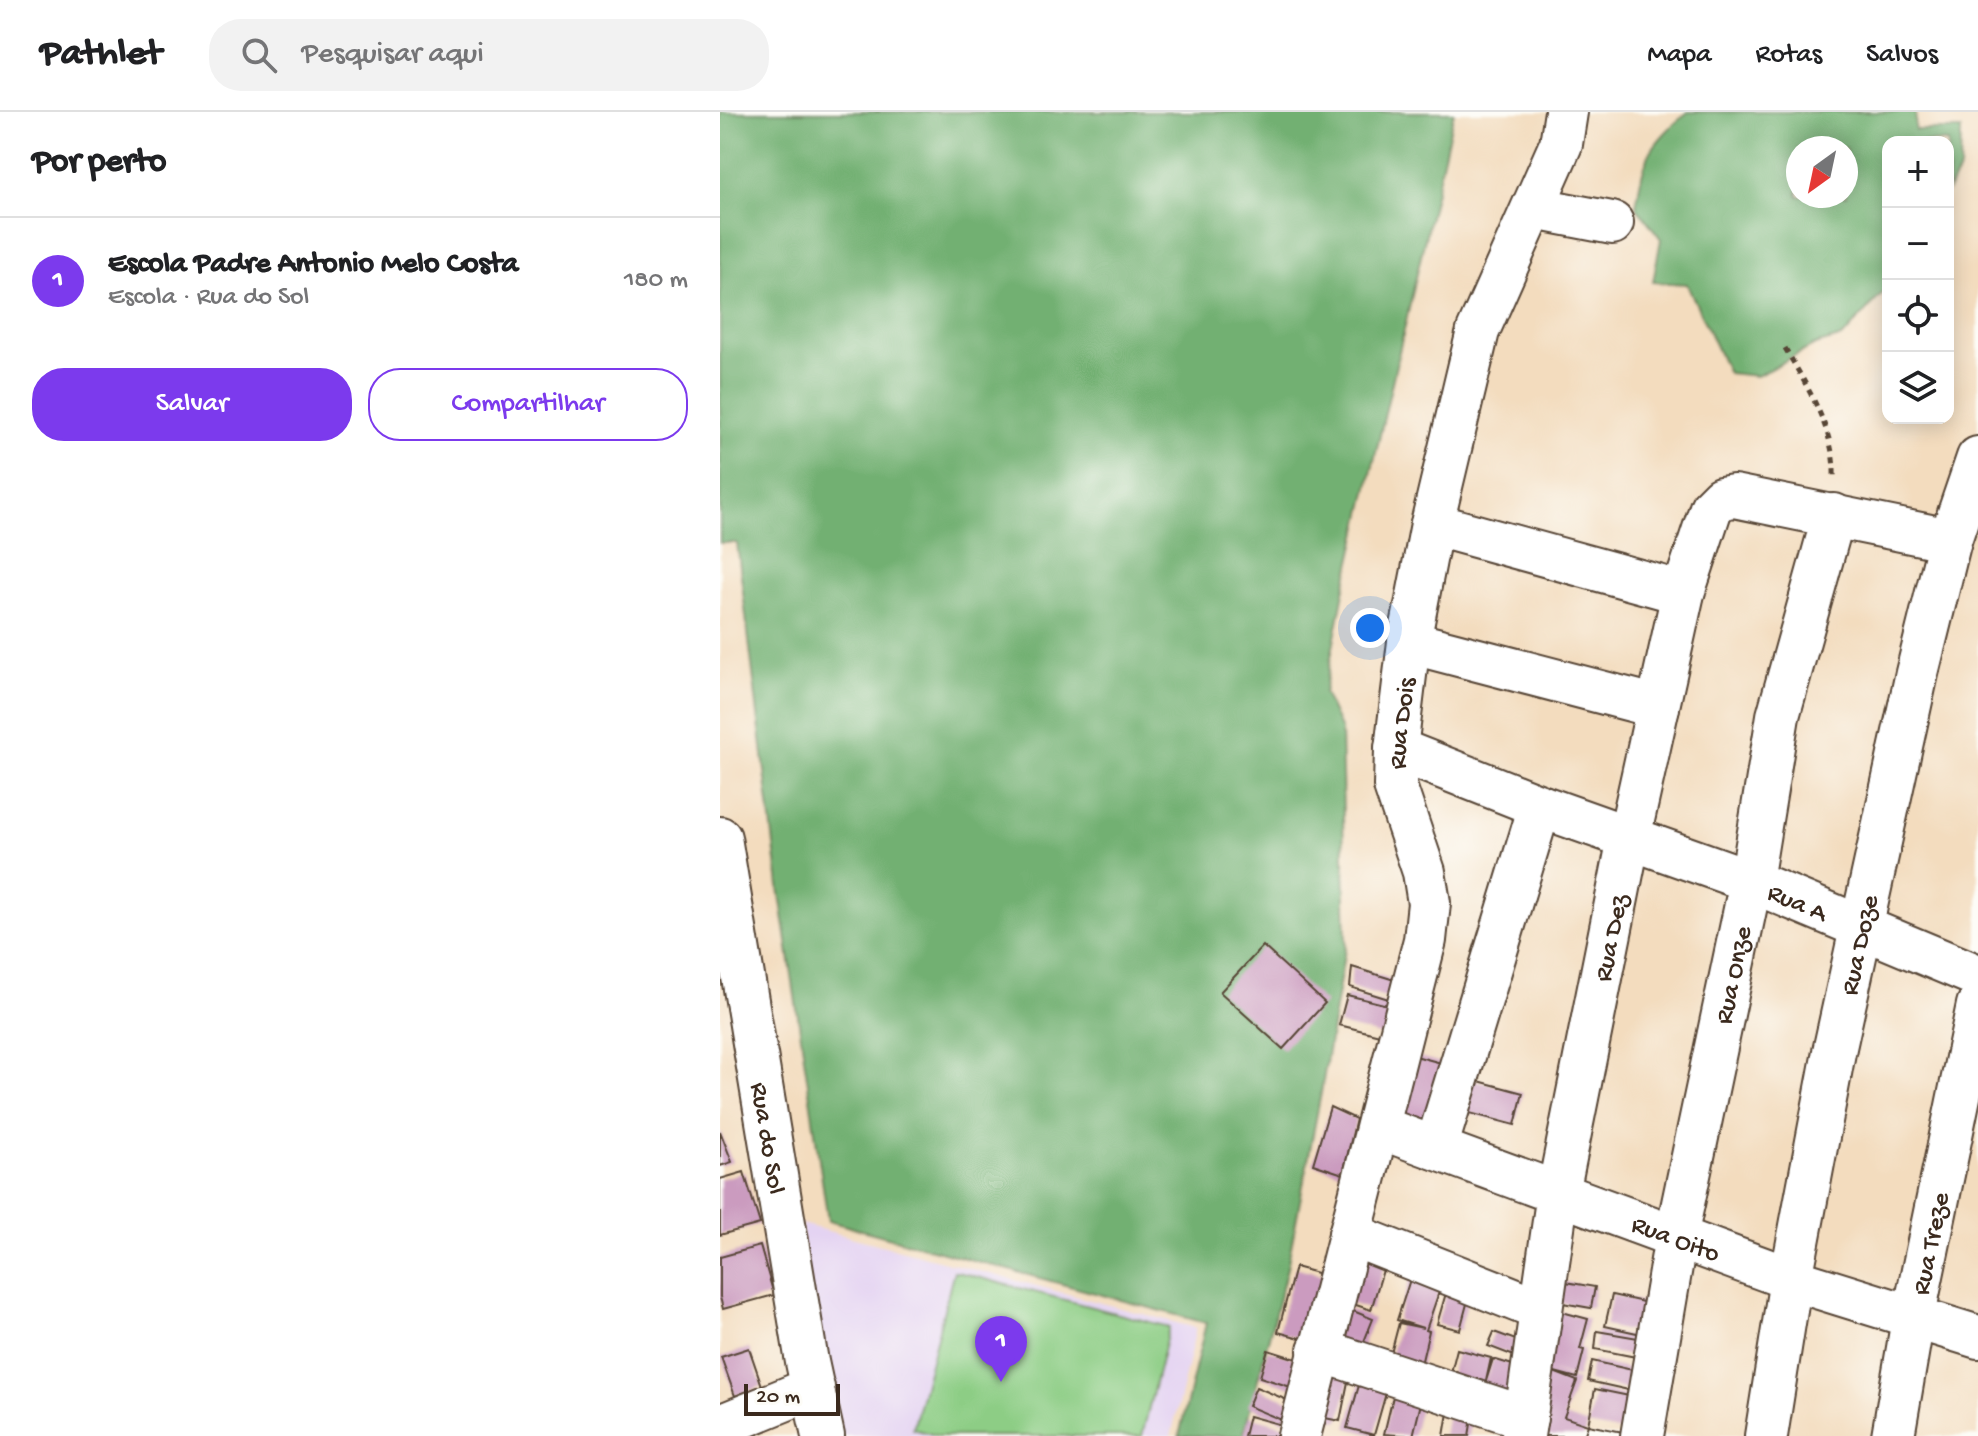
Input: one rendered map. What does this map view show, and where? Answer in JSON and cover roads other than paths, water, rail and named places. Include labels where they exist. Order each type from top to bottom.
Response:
[{"type":"street","name":"Rua Dois","points":[[1299,1436],[1425,940],[1429,903],[1424,872],[1395,786],[1396,749],[1409,642],[1432,524],[1478,331],[1561,144],[1566,112]]},
{"type":"street","points":[[1534,208],[1612,223]]},
{"type":"street","name":"Rua Doze","points":[[1766,1436],[1791,1279],[1834,1052],[1917,673],[1950,540],[1978,458]]},
{"type":"street","name":"Rua Dez","points":[[1524,1427],[1558,1193],[1629,838],[1683,593],[1705,523],[1717,500],[1734,496],[1834,515]]},
{"type":"street","points":[[1834,515],[1950,540]]},
{"type":"street","name":"Rua Onze","points":[[1642,1436],[1676,1237],[1751,881],[1778,716],[1834,515]]},
{"type":"street","points":[[1432,524],[1683,593]]},
{"type":"street","points":[[1409,642],[1658,707]]},
{"type":"street","name":"Rua A","points":[[1396,749],[1540,806],[1751,881],[1978,976]]},
{"type":"street","points":[[1436,1148],[1540,806]]},
{"type":"street","name":"Rua do Sol","points":[[720,838],[823,1436]]},
{"type":"street","name":"Rua Treze","points":[[1893,1436],[1913,1319],[1978,1005]]},
{"type":"street","name":"Rua Oito","points":[[1378,1127],[1791,1279],[1978,1337]]},
{"type":"street","points":[[1350,1234],[1541,1310]]},
{"type":"street","points":[[1319,1350],[1524,1427]]},
{"type":"street","points":[[720,1426],[813,1388]]},
{"type":"place","name":"Escola Padre Antonio Melo Costa","points":[[1001,1382]]}]
